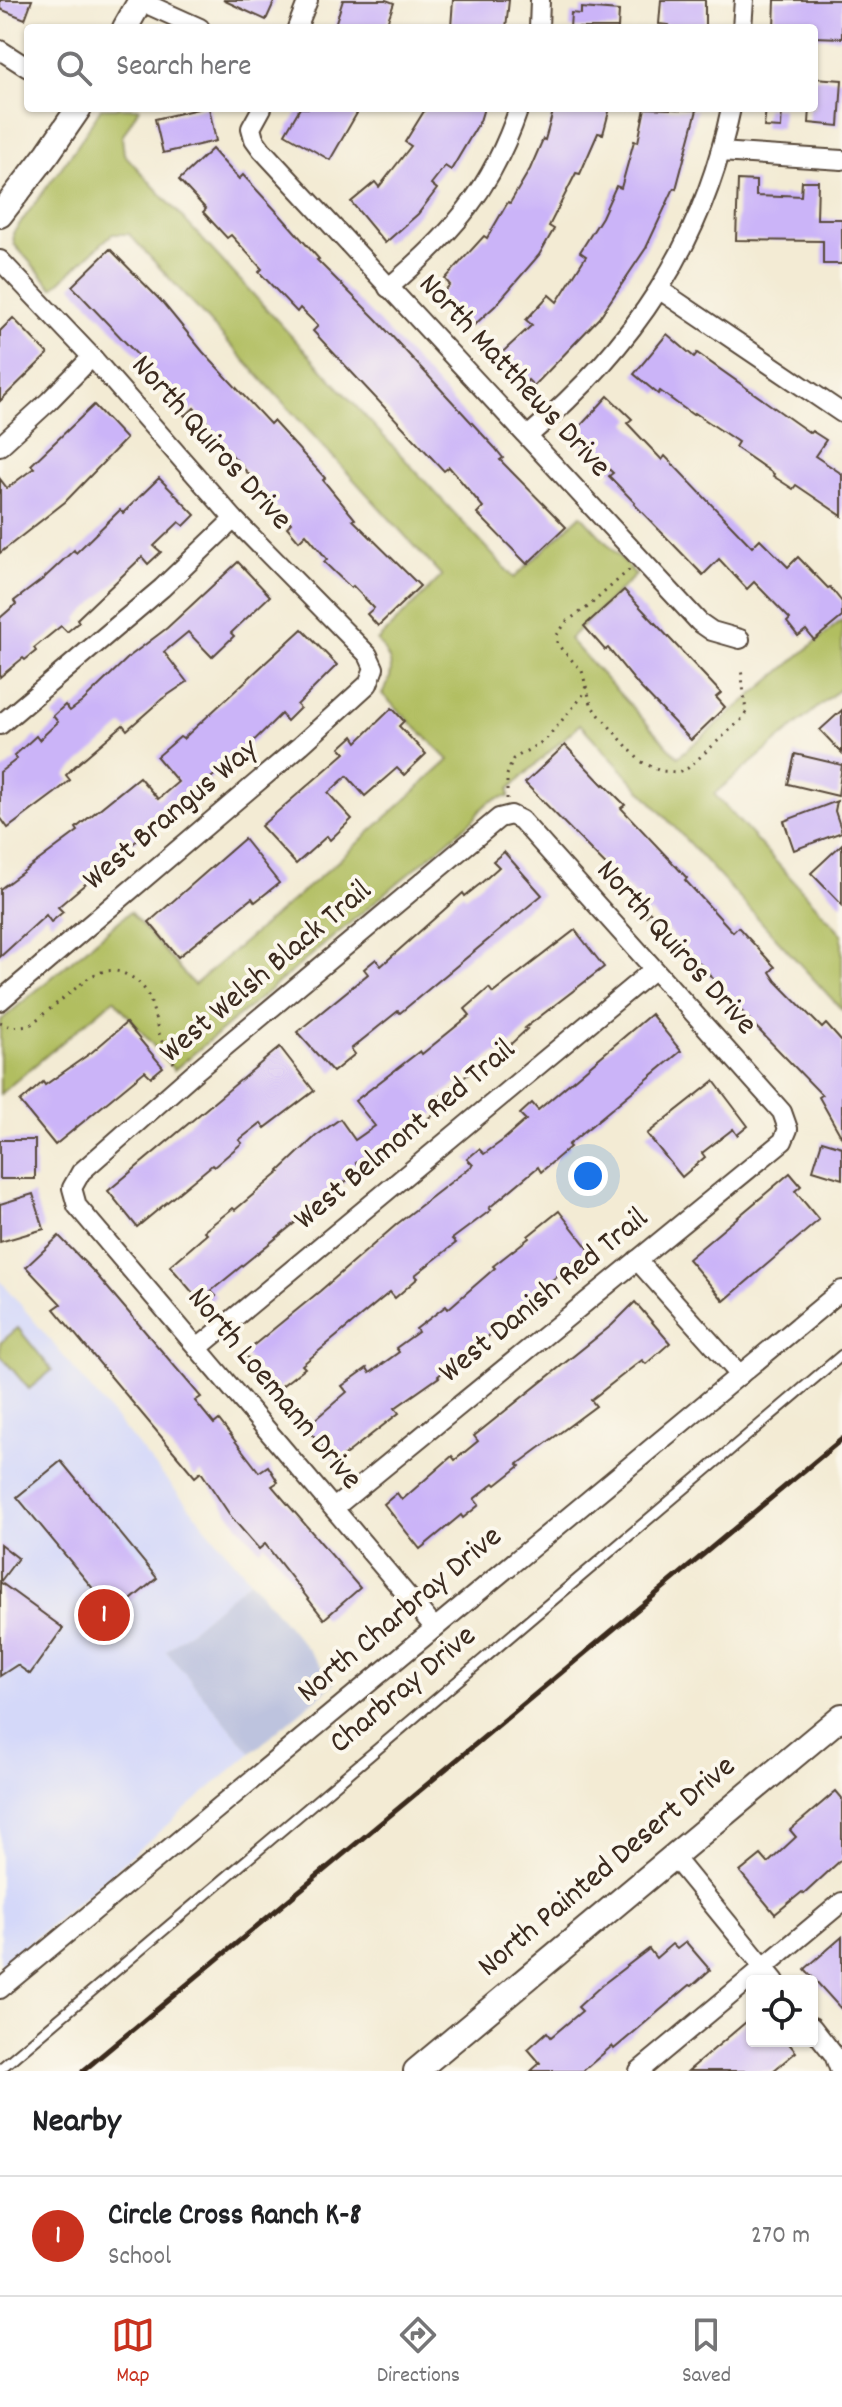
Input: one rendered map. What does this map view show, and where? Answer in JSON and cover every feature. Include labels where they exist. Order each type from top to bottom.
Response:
[{"type":"street","points":[[299,24],[308,0]]},
{"type":"street","points":[[539,24],[540,0]]},
{"type":"street","points":[[742,24],[744,0]]},
{"type":"street","points":[[127,24],[140,1],[191,24]]},
{"type":"street","points":[[0,50],[24,65]]},
{"type":"street","points":[[0,215],[76,112]]},
{"type":"street","name":"North Matthews Drive","points":[[260,112],[251,128],[254,139],[388,288],[699,622],[712,631],[740,639]]},
{"type":"street","points":[[388,288],[432,251],[463,217],[489,179],[511,134],[518,112]]},
{"type":"street","points":[[528,436],[571,399],[610,357],[660,290],[688,239],[711,185],[730,112]]},
{"type":"street","points":[[720,152],[842,160]]},
{"type":"street","name":"North Quiros Drive","points":[[0,260],[92,357],[234,519],[368,655],[374,668]]},
{"type":"street","points":[[660,290],[842,413]]},
{"type":"street","points":[[0,446],[92,357]]},
{"type":"street","points":[[0,725],[162,588],[234,519]]},
{"type":"street","name":"West Brangus Way","points":[[0,1001],[301,745],[368,684],[374,668]]},
{"type":"street","name":"North Quiros Drive","points":[[509,808],[782,1112],[788,1129]]},
{"type":"street","name":"West Welsh Black Trail","points":[[72,1188],[81,1172],[197,1070],[509,808]]},
{"type":"street","name":"West Belmont Red Trail","points":[[198,1348],[653,970]]},
{"type":"street","name":"West Danish Red Trail","points":[[334,1508],[783,1141],[788,1129]]},
{"type":"street","name":"North Loemann Drive","points":[[72,1188],[77,1206],[434,1627]]},
{"type":"street","points":[[637,1260],[740,1375]]},
{"type":"street","name":"North Charbray Drive","points":[[0,1989],[842,1290]]},
{"type":"street","name":"North Painted Desert Drive","points":[[416,2071],[842,1716]]},
{"type":"street","points":[[673,1856],[769,1974]]},
{"type":"street","points":[[639,2071],[769,1974],[842,1902]]},
{"type":"street","points":[[818,2035],[834,2055],[840,2071]]},
{"type":"lane","name":"Charbray Drive","points":[[0,2069],[842,1355]]},
{"type":"path","points":[[633,566],[588,607],[567,621],[557,635],[557,644],[582,671],[592,707],[640,761],[660,771],[678,772],[688,768],[742,719],[747,704],[741,668]]},
{"type":"path","points":[[509,808],[507,775],[513,759],[545,740],[582,697],[586,686]]},
{"type":"path","points":[[0,1022],[11,1027],[30,1025],[91,976],[102,971],[120,971],[143,984],[167,1054],[179,1070]]},
{"type":"shaded area","points":[[0,1280],[250,1580],[166,1651],[251,1753],[0,1968]]},
{"type":"shaded area","points":[[250,1580],[335,1683],[251,1753],[166,1651]]},
{"type":"green space","points":[[99,112],[137,112],[122,137],[124,154],[514,578],[581,515],[636,575],[569,639],[678,757],[842,620],[842,687],[714,794],[842,934],[842,1010],[580,724],[509,789],[509,797],[498,798],[485,806],[474,819],[174,1070],[114,999],[0,1094],[0,1021],[130,912],[194,985],[449,760],[382,694],[391,666],[377,641],[442,576],[129,234],[112,234],[53,288],[14,244],[13,233]]},
{"type":"green space","points":[[18,1328],[52,1370],[29,1389],[0,1355],[0,1343]]},
{"type":"building","points":[[0,0],[32,0],[25,19],[0,9]]},
{"type":"building","points":[[223,0],[275,0],[266,20]]},
{"type":"building","points":[[343,0],[386,0],[394,3],[386,24],[335,24]]},
{"type":"building","points":[[453,0],[509,0],[506,24],[451,24]]},
{"type":"building","points":[[661,0],[705,0],[705,24],[659,24]]},
{"type":"building","points":[[775,0],[842,0],[842,38],[818,37],[818,24],[774,24]]},
{"type":"building","points":[[581,8],[619,11],[618,24],[570,24],[571,13],[581,14]]},
{"type":"building","points":[[818,78],[842,80],[839,126],[809,123],[810,112],[818,112]]},
{"type":"building","points":[[185,112],[210,112],[216,141],[163,153],[155,119]]},
{"type":"building","points":[[298,112],[358,112],[330,160],[285,134]]},
{"type":"building","points":[[424,112],[483,112],[451,170],[445,166],[431,184],[437,189],[418,214],[385,243],[351,202],[375,182],[379,187],[411,146],[405,142]]},
{"type":"building","points":[[553,112],[609,112],[603,134],[598,133],[580,174],[576,173],[549,226],[554,229],[539,255],[495,306],[472,327],[441,294],[450,285],[445,279],[484,236],[487,238],[545,140]]},
{"type":"building","points":[[644,112],[696,112],[676,189],[646,248],[599,318],[534,386],[528,380],[520,388],[494,360],[532,325],[526,320],[549,295],[557,302],[586,256],[580,252],[602,217],[616,186],[621,188],[634,141],[638,142]]},
{"type":"building","points":[[766,112],[782,112],[781,128],[764,127]]},
{"type":"building","points":[[212,149],[239,179],[243,175],[317,260],[495,448],[503,458],[500,460],[566,527],[527,564],[477,513],[483,507],[449,467],[444,471],[313,331],[318,326],[300,308],[297,312],[259,272],[262,269],[231,235],[227,238],[203,212],[206,209],[179,180]]},
{"type":"building","points":[[738,180],[756,181],[756,196],[782,197],[801,196],[802,181],[818,181],[817,219],[842,219],[842,264],[823,264],[823,241],[736,240]]},
{"type":"building","points":[[110,249],[163,303],[203,352],[270,424],[273,421],[325,478],[323,480],[353,520],[420,586],[378,626],[367,614],[374,608],[324,562],[327,559],[306,534],[299,541],[287,527],[291,523],[224,446],[221,449],[209,436],[215,431],[194,408],[185,416],[177,407],[182,402],[72,286]]},
{"type":"building","points":[[13,318],[48,354],[0,401],[0,331]]},
{"type":"building","points":[[667,334],[694,357],[697,353],[810,433],[812,431],[826,440],[815,456],[842,474],[842,516],[796,485],[793,489],[773,476],[735,447],[738,442],[660,391],[658,394],[634,374]]},
{"type":"building","points":[[608,396],[632,419],[627,423],[662,460],[665,456],[752,547],[760,539],[788,567],[798,557],[830,587],[842,602],[842,617],[814,640],[806,630],[798,636],[787,622],[790,619],[754,582],[747,589],[719,559],[703,575],[609,476],[613,473],[572,435]]},
{"type":"building","points":[[94,405],[126,439],[65,502],[0,553],[0,479],[7,488],[34,468],[31,465]]},
{"type":"building","points":[[159,478],[195,515],[184,526],[179,522],[154,546],[161,552],[148,564],[142,557],[67,632],[61,626],[34,648],[36,651],[0,677],[0,618],[16,604],[14,601],[74,550],[76,553],[120,510],[123,513]]},
{"type":"building","points":[[238,562],[270,596],[231,633],[234,636],[212,657],[188,632],[164,652],[187,682],[127,730],[123,725],[66,775],[70,780],[8,828],[0,817],[0,772],[17,759],[14,756],[36,736],[39,740],[58,722],[53,716],[65,705],[70,711],[82,702]]},
{"type":"building","points":[[624,590],[721,693],[716,697],[725,707],[691,740],[639,686],[608,648],[605,650],[584,626]]},
{"type":"building","points":[[302,629],[337,665],[297,705],[300,708],[287,721],[281,714],[226,768],[58,907],[63,912],[51,922],[46,915],[0,957],[0,889],[78,831],[76,828],[139,777],[158,799],[178,782],[157,757],[180,737],[183,739]]},
{"type":"building","points":[[392,708],[404,721],[399,726],[426,754],[404,775],[397,768],[365,796],[347,776],[328,793],[352,819],[330,840],[327,836],[296,864],[261,826],[345,753],[340,748],[353,736],[357,742]]},
{"type":"building","points":[[842,710],[842,753],[820,730]]},
{"type":"building","points":[[565,745],[625,805],[621,808],[733,932],[738,927],[775,967],[770,972],[776,981],[822,1028],[826,1024],[842,1042],[842,1138],[819,1097],[822,1095],[684,946],[650,912],[646,916],[635,904],[640,900],[525,783]]},
{"type":"building","points":[[795,754],[842,765],[838,796],[788,784]]},
{"type":"building","points":[[837,801],[835,811],[842,832],[794,850],[784,821]]},
{"type":"building","points":[[244,839],[279,883],[255,902],[252,898],[178,957],[149,922]]},
{"type":"building","points":[[842,844],[842,905],[811,873]]},
{"type":"building","points":[[504,852],[542,895],[400,1013],[398,1011],[351,1049],[355,1054],[333,1072],[297,1032],[368,974],[364,969],[376,959],[381,966],[463,893],[465,896],[480,884],[499,867],[493,861]]},
{"type":"building","points":[[575,930],[604,967],[525,1028],[499,1055],[496,1052],[433,1102],[439,1110],[356,1163],[361,1169],[211,1291],[216,1296],[204,1306],[170,1266],[207,1234],[204,1231],[233,1208],[235,1210],[316,1136],[340,1119],[355,1140],[375,1126],[355,1101],[420,1051],[422,1054],[470,1015],[465,1009],[489,988],[493,993]]},
{"type":"building","points":[[651,1014],[681,1051],[568,1145],[570,1147],[541,1172],[538,1167],[489,1208],[491,1210],[452,1239],[456,1243],[415,1275],[418,1278],[395,1298],[390,1292],[275,1391],[244,1353],[397,1224],[473,1165],[467,1159],[479,1149],[484,1154],[502,1141],[526,1120],[520,1114],[532,1103],[538,1110]]},
{"type":"building","points":[[126,1023],[163,1067],[151,1077],[145,1071],[55,1145],[20,1102],[43,1082],[45,1085],[92,1052]]},
{"type":"building","points":[[280,1047],[314,1091],[265,1128],[261,1123],[239,1140],[242,1143],[214,1167],[212,1165],[137,1227],[108,1191]]},
{"type":"building","points":[[714,1081],[748,1126],[737,1135],[733,1129],[702,1153],[705,1157],[682,1177],[647,1134]]},
{"type":"building","points":[[0,1140],[35,1140],[35,1179],[0,1179]]},
{"type":"building","points":[[822,1141],[842,1147],[842,1179],[813,1170]]},
{"type":"building","points":[[790,1173],[801,1186],[795,1191],[819,1220],[724,1301],[688,1259]]},
{"type":"building","points":[[33,1194],[44,1229],[0,1242],[0,1204]]},
{"type":"building","points":[[559,1211],[594,1256],[583,1266],[578,1259],[551,1281],[553,1284],[512,1314],[478,1346],[481,1351],[469,1361],[464,1355],[395,1408],[399,1413],[336,1462],[306,1427],[347,1392],[342,1386],[367,1368],[370,1373],[399,1352],[396,1348],[418,1332],[416,1329],[446,1306],[448,1309],[495,1268],[493,1266]]},
{"type":"building","points":[[59,1236],[95,1273],[201,1397],[195,1401],[214,1424],[219,1420],[259,1472],[268,1466],[278,1482],[272,1486],[360,1588],[324,1619],[265,1544],[259,1549],[232,1518],[201,1472],[195,1477],[54,1309],[61,1304],[26,1267]]},
{"type":"building","points":[[635,1302],[670,1343],[646,1364],[642,1360],[591,1400],[596,1406],[474,1499],[479,1505],[463,1518],[461,1515],[420,1549],[384,1504],[397,1493],[402,1500],[452,1456],[455,1460],[478,1441],[474,1436],[612,1325]]},
{"type":"building","points":[[61,1461],[157,1578],[114,1614],[17,1497]]},
{"type":"building","points":[[0,1544],[18,1558],[0,1582]]},
{"type":"building","points":[[0,1582],[63,1628],[30,1674],[17,1665],[0,1676]]},
{"type":"building","points":[[836,1791],[842,1798],[842,1859],[804,1894],[802,1892],[775,1914],[740,1872],[761,1855],[768,1863],[796,1837],[790,1830]]},
{"type":"building","points":[[842,1937],[842,2010],[818,1983],[818,1975],[810,1975],[805,1969]]},
{"type":"building","points":[[686,1942],[710,1970],[692,1986],[583,2071],[531,2071],[540,2063],[528,2049],[547,2032],[551,2037],[582,2011],[578,2007],[602,1985],[649,1949],[656,1958],[672,1944],[677,1949]]},
{"type":"building","points":[[746,2022],[746,2047],[792,2047],[796,2052],[773,2071],[688,2071]]},
{"type":"railway","points":[[83,2071],[842,1439]]},
{"type":"place","name":"Circle Cross Ranch K-8","points":[[104,1615]]}]
